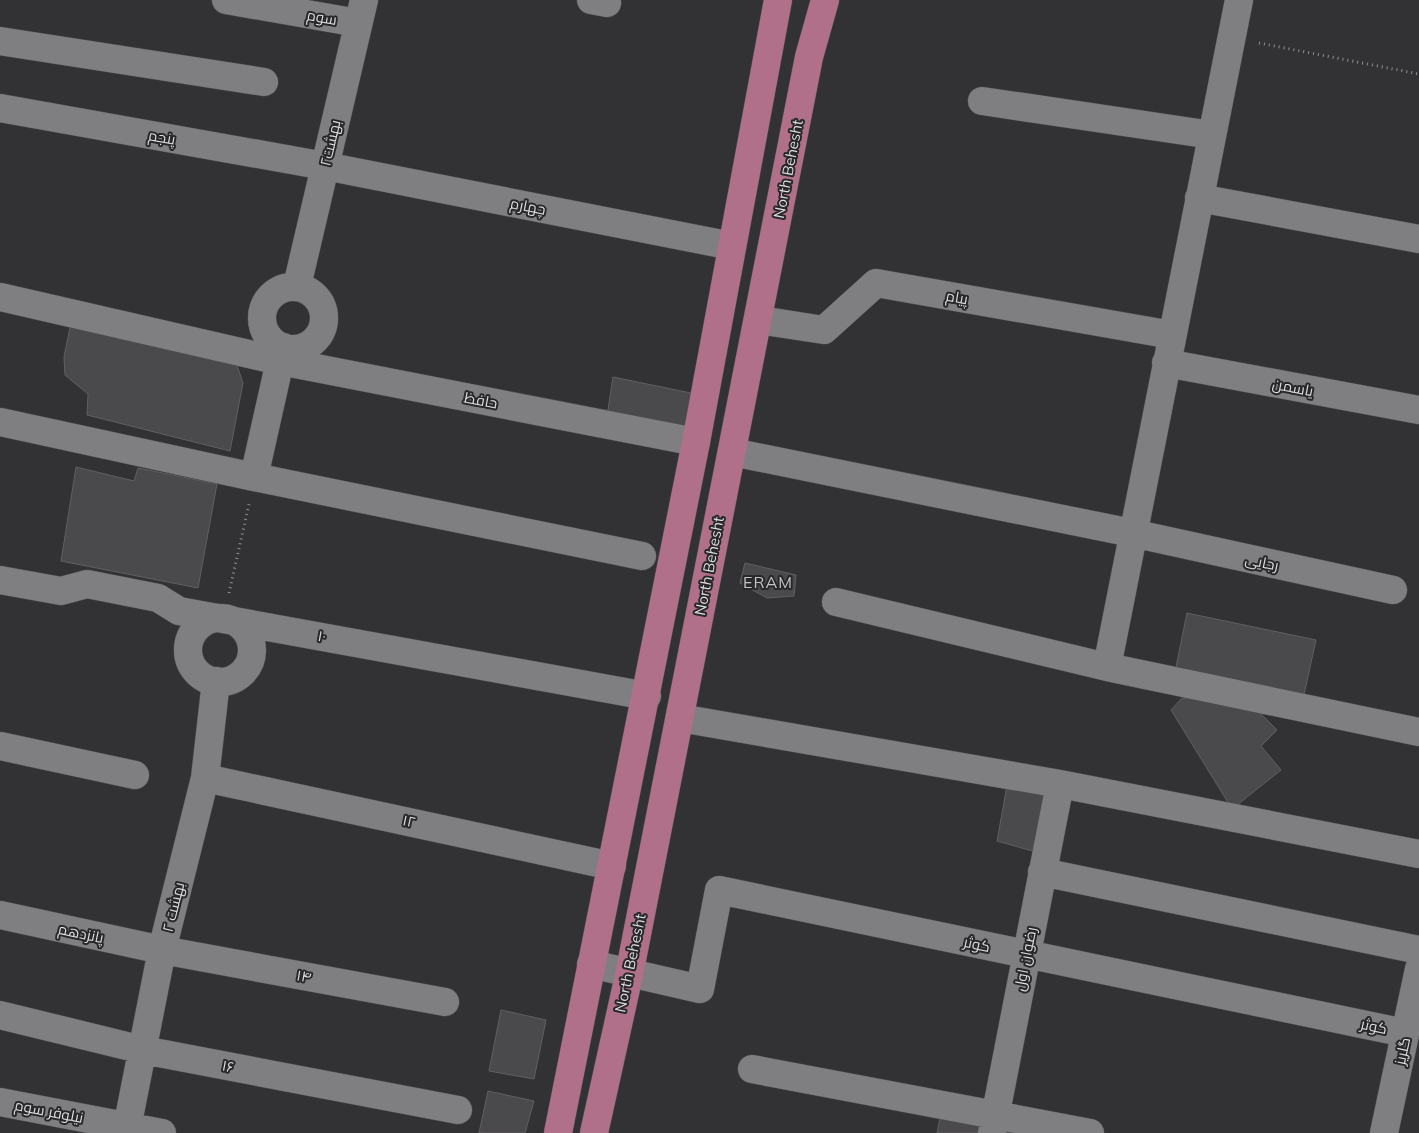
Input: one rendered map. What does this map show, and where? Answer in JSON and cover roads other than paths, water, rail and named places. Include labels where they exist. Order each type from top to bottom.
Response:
[{"type":"main road","points":[[558,1133],[647,696],[778,0]]},
{"type":"main road","name":"North Behesht","points":[[594,1133],[630,975],[809,57],[826,0]]},
{"type":"street","name":"سوم","points":[[226,0],[361,12]]},
{"type":"street","points":[[1107,667],[1239,0]]},
{"type":"street","name":"بهشت۲","points":[[297,286],[361,12]]},
{"type":"street","points":[[0,41],[264,82]]},
{"type":"street","points":[[982,101],[1212,135]]},
{"type":"street","name":"پنجم","points":[[0,108],[325,166]]},
{"type":"street","name":"چهارم","points":[[325,166],[732,246]]},
{"type":"street","points":[[1199,198],[1419,239]]},
{"type":"street","name":"پیام","points":[[759,320],[824,330],[876,283],[1172,335]]},
{"type":"street","points":[[254,477],[282,354],[289,349],[306,348],[318,337],[325,322],[322,305],[312,292],[297,286],[280,288],[267,298],[261,314],[263,330],[282,354]]},
{"type":"street","points":[[0,297],[282,354]]},
{"type":"street","name":"حافظ","points":[[282,354],[696,442]]},
{"type":"street","name":"یاسمن","points":[[1166,363],[1419,410]]},
{"type":"street","points":[[0,422],[254,477],[642,556]]},
{"type":"street","name":"رجایی","points":[[732,452],[1132,533],[1393,590]]},
{"type":"street","name":"۱۰","points":[[0,580],[61,592],[87,584],[158,598],[179,611],[647,696]]},
{"type":"street","points":[[836,602],[1107,667],[1419,732]]},
{"type":"street","points":[[212,618],[223,618],[241,626],[251,644],[251,654],[249,663],[235,678],[216,681],[205,678],[196,671],[190,662],[187,651],[194,630],[212,618]]},
{"type":"street","name":"بهشت ۲","points":[[127,1130],[162,950],[205,778],[216,681]]},
{"type":"street","points":[[680,718],[1060,784],[1419,854]]},
{"type":"street","points":[[0,746],[135,775]]},
{"type":"street","name":"۱۲","points":[[205,778],[612,866]]},
{"type":"street","name":"رضوان اول","points":[[993,1124],[1060,784]]},
{"type":"street","points":[[1042,872],[1419,950]]},
{"type":"street","name":"کوثر","points":[[630,975],[700,989],[719,890],[1406,1033]]},
{"type":"street","name":"پانزدهم","points":[[0,915],[162,950]]},
{"type":"street","name":"۱۴","points":[[162,950],[445,1002]]},
{"type":"street","points":[[591,964],[630,975]]},
{"type":"street","name":"گلریز","points":[[1384,1133],[1419,969]]},
{"type":"street","name":"۱۶","points":[[0,1015],[143,1050],[458,1110]]},
{"type":"street","points":[[752,1069],[993,1124],[1090,1133]]},
{"type":"street","name":"نیلوفر سوم","points":[[0,1102],[127,1130],[162,1133]]},
{"type":"district","name":"ERAM","points":[[768,582]]}]
